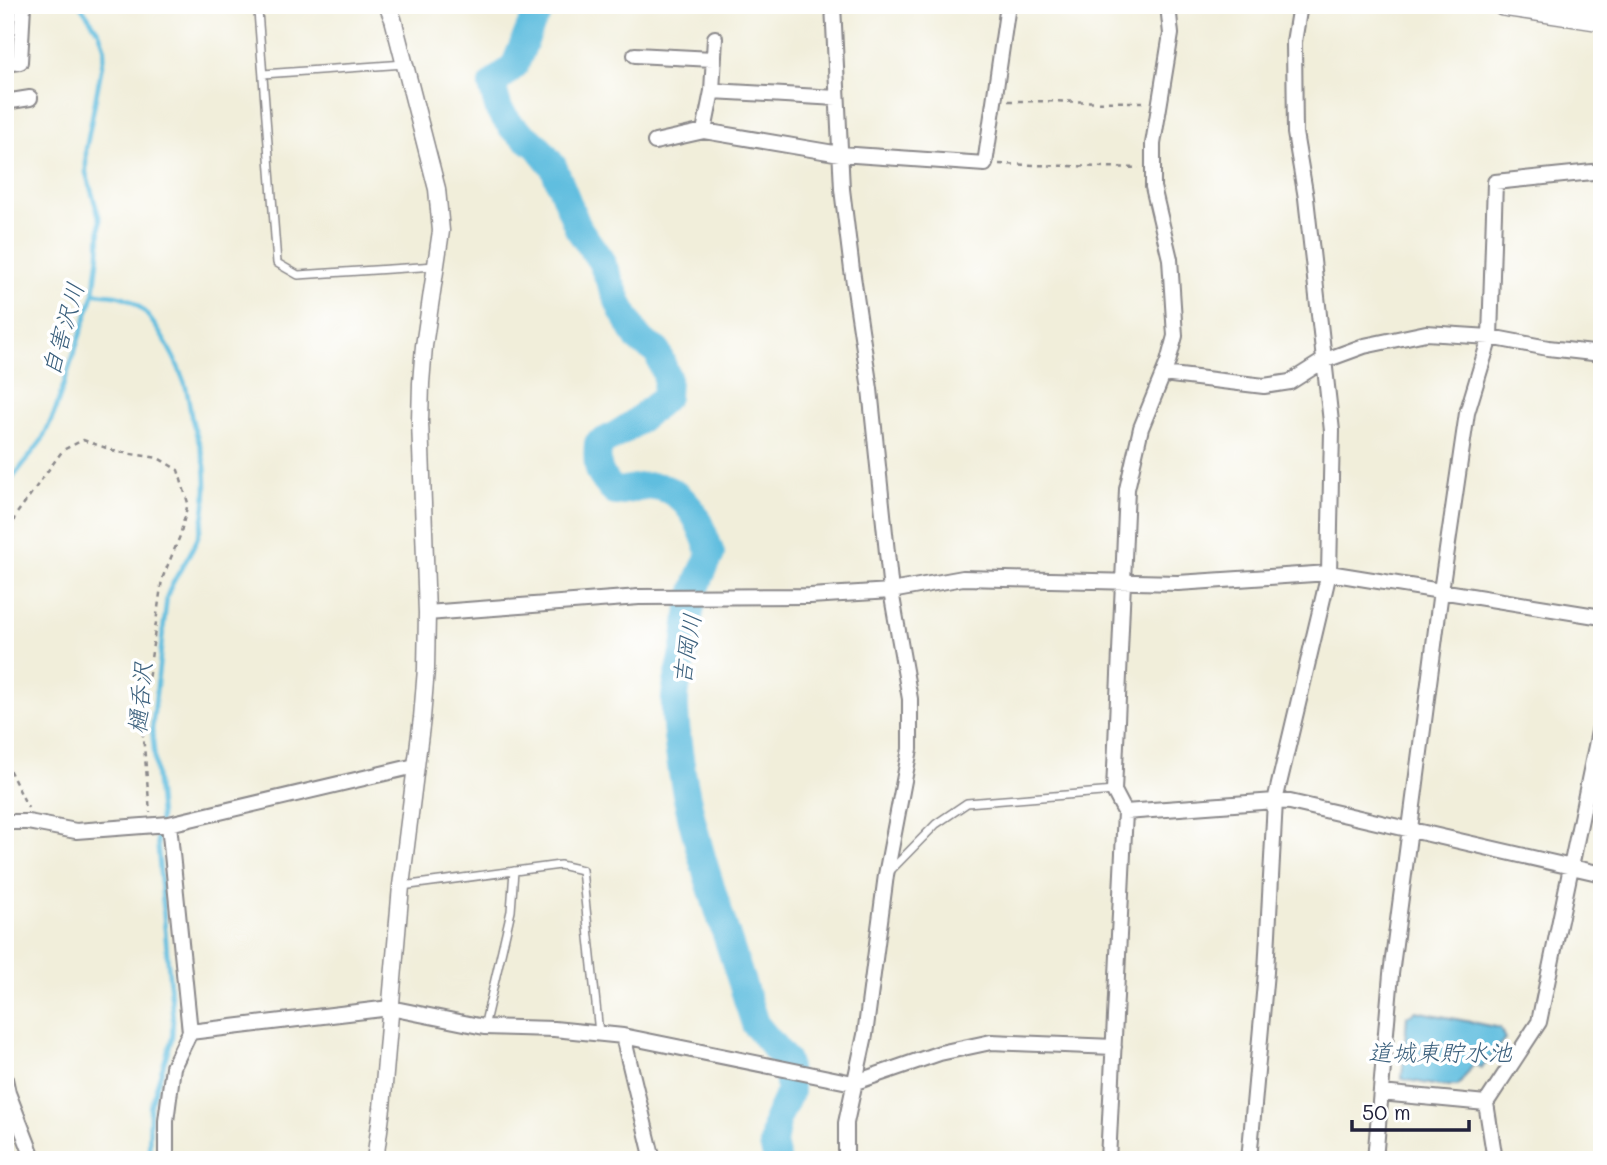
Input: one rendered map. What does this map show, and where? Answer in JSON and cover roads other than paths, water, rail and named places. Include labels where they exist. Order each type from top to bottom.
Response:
[{"type":"main road","points":[[1503,5],[1602,20]]},
{"type":"street","points":[[5,64],[20,62],[23,5]]},
{"type":"street","points":[[375,1160],[401,886],[422,718],[427,613],[421,383],[441,231],[437,189],[387,5]]},
{"type":"street","points":[[833,5],[840,154],[852,270],[870,389],[891,592],[909,699],[910,748],[886,875],[865,1035],[846,1123],[846,1160]]},
{"type":"street","points":[[655,142],[705,131],[840,154],[985,163],[1008,5]]},
{"type":"street","points":[[1108,1160],[1125,813],[1114,791],[1127,489],[1141,428],[1175,336],[1170,259],[1153,187],[1153,144],[1171,34],[1168,5]]},
{"type":"street","points":[[1249,1160],[1266,972],[1275,801],[1329,573],[1332,431],[1308,211],[1295,133],[1294,42],[1300,5]]},
{"type":"street","points":[[705,131],[712,92],[715,38]]},
{"type":"street","points":[[635,55],[713,59]]},
{"type":"street","points":[[712,92],[836,98]]},
{"type":"street","points":[[5,102],[30,98]]},
{"type":"street","points":[[1375,1160],[1391,974],[1441,591],[1467,413],[1490,337],[1495,182],[1602,171]]},
{"type":"street","points":[[1163,374],[1264,386],[1290,382],[1323,361],[1364,346],[1426,333],[1490,337],[1548,348],[1602,354]]},
{"type":"street","points":[[427,613],[639,597],[810,596],[891,592],[963,578],[1178,583],[1329,573],[1602,617]]},
{"type":"street","points":[[1494,1160],[1486,1103],[1539,1022],[1602,716]]},
{"type":"street","points":[[5,822],[76,831],[169,824],[415,766]]},
{"type":"street","points":[[1125,813],[1275,801],[1602,874]]},
{"type":"street","points":[[166,1160],[166,1121],[173,1067],[190,1032],[169,824]]},
{"type":"street","points":[[190,1032],[390,1008],[484,1027],[623,1036],[853,1083],[940,1053],[991,1042],[1114,1047]]},
{"type":"street","points":[[623,1036],[653,1160]]},
{"type":"street","points":[[5,1079],[34,1160]]},
{"type":"street","points":[[1381,1093],[1486,1103]]},
{"type":"lane","points":[[258,11],[277,263],[298,275],[437,266]]},
{"type":"lane","points":[[262,74],[405,64]]},
{"type":"lane","points":[[886,875],[936,824],[967,803],[1114,791]]},
{"type":"lane","points":[[401,886],[560,865],[582,870],[599,1034]]},
{"type":"lane","points":[[484,1027],[511,911],[514,871]]},
{"type":"water","name":"道城東貯水池","points":[[1416,1011],[1500,1028],[1505,1039],[1482,1068],[1474,1064],[1458,1086],[1439,1086],[1402,1079],[1407,1016]]},
{"type":"waterway","name":"自害沢川","points":[[5,488],[42,440],[54,414],[94,293],[100,220],[86,173],[86,149],[105,49],[99,32],[80,5]]},
{"type":"waterway","name":"吉岡川","points":[[543,5],[532,23],[515,65],[492,85],[499,110],[512,127],[537,146],[553,166],[578,228],[601,261],[622,310],[639,340],[657,351],[667,377],[666,396],[634,423],[598,444],[597,459],[602,476],[616,492],[655,486],[680,497],[694,514],[711,554],[691,606],[676,691],[677,732],[684,784],[699,846],[755,1024],[786,1061],[790,1091],[777,1119],[773,1144],[777,1160]]},
{"type":"waterway","name":"樋呑沢","points":[[94,293],[117,295],[130,300],[146,314],[161,335],[185,383],[206,473],[205,507],[200,530],[167,596],[152,729],[160,816],[157,839],[173,1020],[172,1038],[150,1107],[149,1160]]}]
